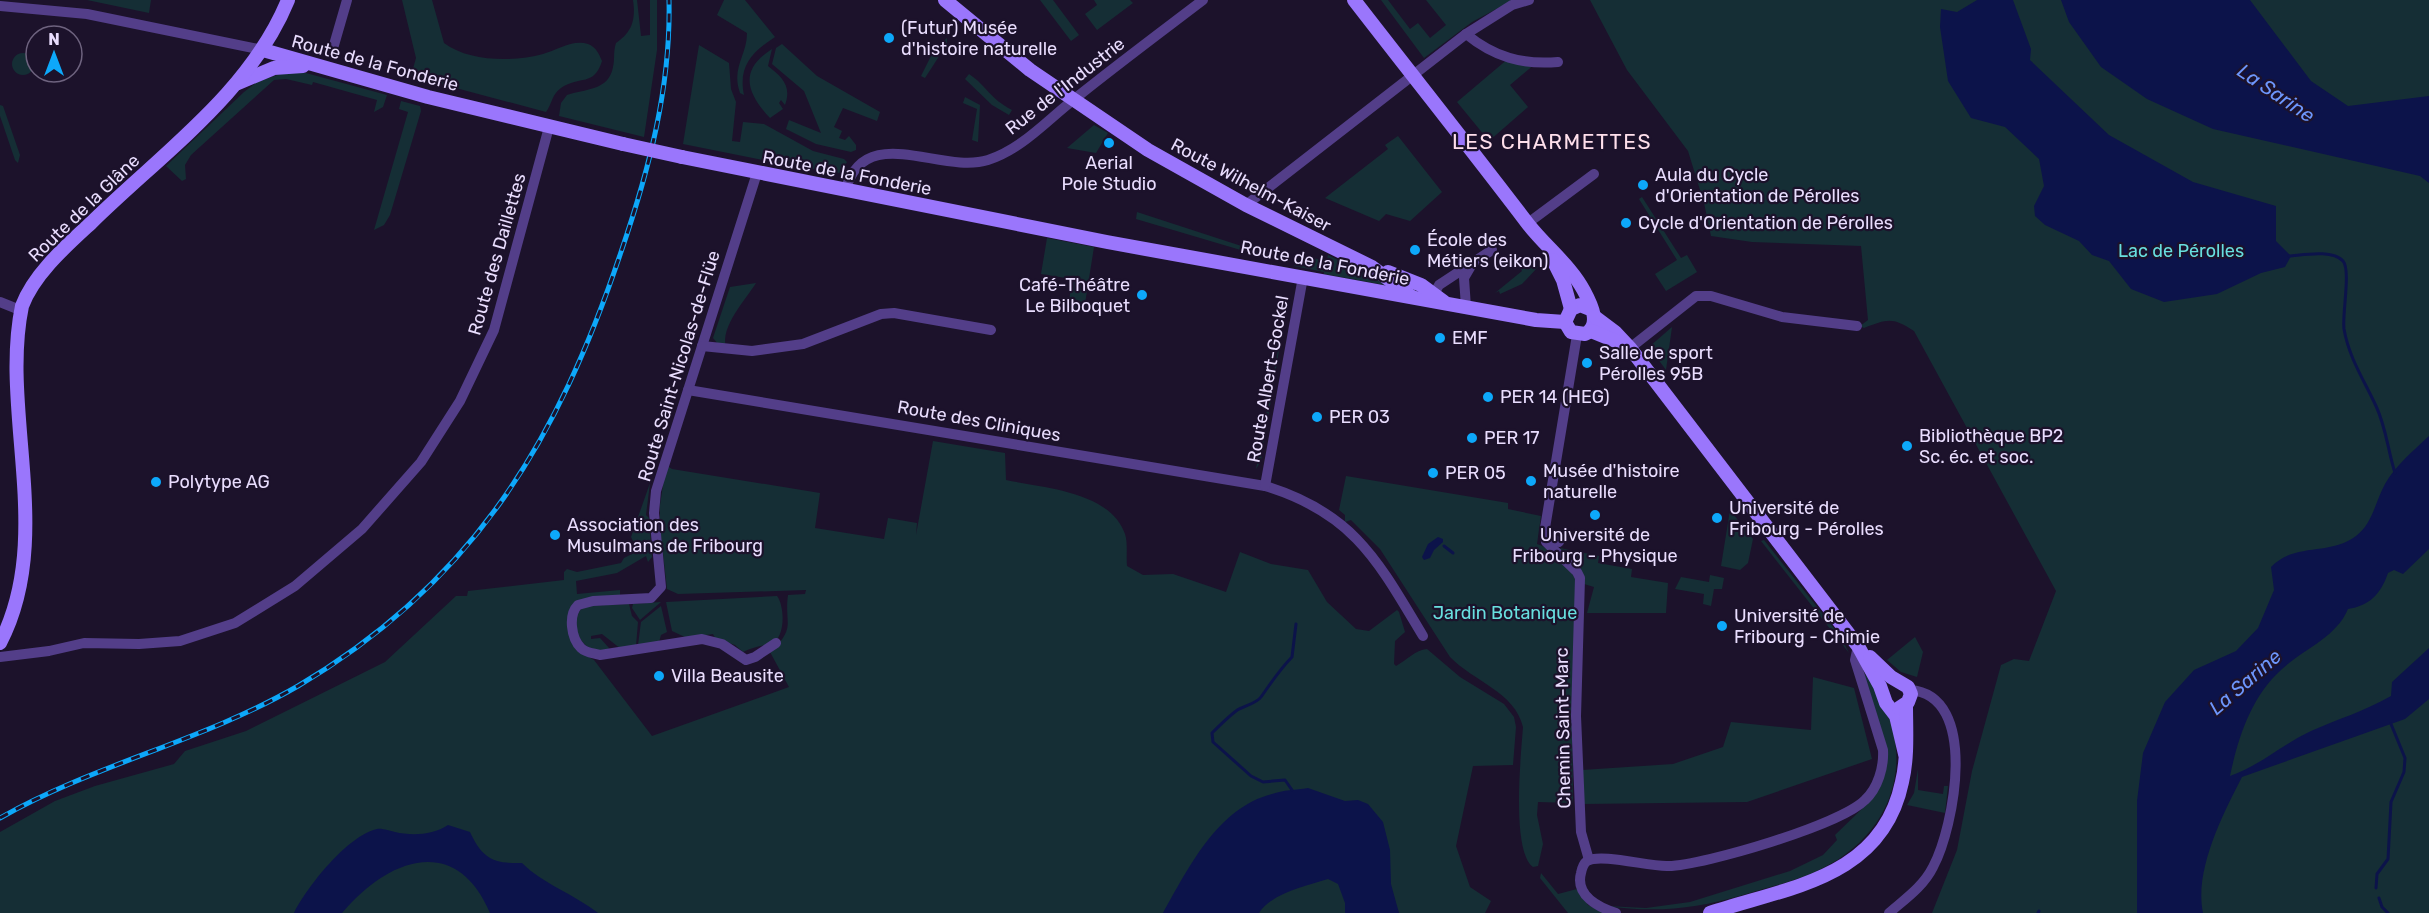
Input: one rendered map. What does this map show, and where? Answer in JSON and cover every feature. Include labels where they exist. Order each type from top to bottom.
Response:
[{"type":"main road","name":"Route de la Glâne","points":[[0,643],[11,612],[20,556],[19,510],[9,379],[10,356],[20,310],[37,279],[78,235],[202,120],[233,85],[263,50],[288,0]]},
{"type":"main road","name":"Route Wilhelm-Kaiser","points":[[945,0],[974,27],[1072,100],[1148,150],[1246,205],[1372,267],[1414,298]]},
{"type":"main road","points":[[1354,0],[1543,243],[1580,284],[1592,313],[1584,333]]},
{"type":"main road","name":"Route de la Fonderie","points":[[263,50],[549,127],[682,158],[1414,298],[1437,299]]},
{"type":"main road","points":[[233,85],[283,66],[323,67]]},
{"type":"main road","points":[[1543,243],[1560,272],[1569,330],[1614,338],[1630,348]]},
{"type":"main road","points":[[1372,267],[1393,273],[1437,299],[1466,307],[1536,320],[1568,315],[1580,305],[1615,332],[1630,348],[1858,646],[1883,692],[1886,703],[1892,708],[1900,729],[1905,754]]},
{"type":"main road","points":[[1710,913],[1809,883],[1849,863],[1873,842],[1889,819],[1901,789],[1905,754],[1906,705],[1910,698],[1910,690],[1903,683],[1896,681],[1858,646]]},
{"type":"main road","points":[[1883,692],[1887,686],[1896,681]]},
{"type":"main road","points":[[1892,708],[1906,705]]},
{"type":"street","points":[[334,45],[347,0]]},
{"type":"street","points":[[1246,205],[1466,34],[1512,5],[1529,0]]},
{"type":"street","name":"Rue de l'Industrie","points":[[845,191],[856,166],[867,158],[881,154],[904,154],[969,163],[998,156],[1033,135],[1072,100],[1199,1]]},
{"type":"street","points":[[0,6],[87,14],[263,50]]},
{"type":"street","points":[[1466,34],[1494,53],[1518,61],[1535,64],[1558,62]]},
{"type":"street","name":"Route des Daillettes","points":[[0,657],[49,651],[84,643],[140,644],[180,641],[235,623],[295,586],[362,529],[421,462],[460,401],[494,330],[549,127]]},
{"type":"street","name":"Route Saint-Nicolas-de-Flüe","points":[[756,173],[656,491],[655,520],[661,580],[658,593],[651,598],[593,601],[578,605],[573,613],[575,638],[587,652],[600,655],[702,639],[722,644],[746,660],[755,657],[776,643]]},
{"type":"street","points":[[1528,223],[1594,174]]},
{"type":"street","points":[[1437,299],[1438,285],[1492,250]]},
{"type":"street","points":[[1466,307],[1464,278],[1471,265]]},
{"type":"street","name":"Route Albert-Gockel","points":[[1265,486],[1303,277]]},
{"type":"street","points":[[1630,348],[1695,296],[1711,296],[1782,317],[1857,326]]},
{"type":"street","points":[[0,302],[20,310]]},
{"type":"street","points":[[702,346],[752,351],[803,344],[881,314],[894,313],[991,330]]},
{"type":"street","points":[[1559,542],[1546,536],[1545,528],[1554,466],[1584,333]]},
{"type":"street","name":"Route des Cliniques","points":[[688,390],[1265,486],[1301,499],[1348,529],[1371,551],[1423,636]]},
{"type":"street","name":"Chemin Saint-Marc","points":[[1546,536],[1548,545],[1577,572],[1580,578],[1576,716],[1581,832],[1588,860],[1584,864],[1580,878],[1584,891],[1598,906],[1616,913]]},
{"type":"street","points":[[1588,860],[1600,859],[1658,867],[1720,858],[1817,825],[1866,800],[1876,783],[1883,763],[1883,750],[1855,660],[1858,646]]},
{"type":"street","points":[[1889,913],[1924,882],[1933,868],[1946,831],[1954,782],[1955,745],[1951,724],[1944,712],[1930,697],[1910,690]]},
{"type":"green space","points":[[87,0],[151,0],[149,13]]},
{"type":"green space","points":[[402,0],[432,0],[444,43],[466,54],[492,59],[531,57],[571,44],[582,43],[593,47],[602,61],[599,69],[591,78],[568,84],[558,90],[546,112],[411,76],[416,58]]},
{"type":"green space","points":[[633,0],[637,0],[641,36],[650,35],[650,0],[657,0],[657,50],[644,137],[559,116],[561,103],[567,95],[595,88],[607,81],[611,75],[616,43],[632,25]]},
{"type":"green space","points":[[724,0],[745,0],[775,37],[754,54],[745,68],[744,95],[740,93],[737,76],[747,33],[717,15]]},
{"type":"green space","points":[[1040,0],[1053,0],[1079,35],[1071,41]]},
{"type":"green space","points":[[1094,0],[1130,0],[1133,3],[1097,30],[1085,14],[1097,5]]},
{"type":"green space","points":[[1381,0],[1388,0],[1410,29],[1418,23],[1430,38],[1446,25],[1426,0],[1513,0],[1472,22],[1424,58]]},
{"type":"green space","name":"Lac de Pérolles","points":[[1590,0],[2429,0],[2429,913],[1932,913],[1957,850],[1972,771],[2001,665],[2014,659],[2029,661],[2056,591],[1914,331],[1900,323],[1890,321],[1864,328],[1860,326],[1868,320],[1861,246],[1752,242],[1711,236],[1704,203],[1688,151],[1627,70]]},
{"type":"green space","points":[[947,38],[947,44],[925,78],[921,76],[934,50]]},
{"type":"green space","points":[[782,44],[817,76],[880,112],[877,121],[843,108],[834,127],[842,131],[839,138],[845,140],[849,136],[856,145],[856,150],[851,152],[816,144],[786,129],[789,120],[821,133],[804,91],[772,64],[776,48]]},
{"type":"green space","points":[[699,45],[729,63],[731,89],[736,102],[732,141],[740,142],[743,122],[764,124],[813,151],[844,159],[847,162],[840,173],[683,144]]},
{"type":"green space","points":[[772,49],[768,66],[784,82],[787,98],[785,105],[781,100],[779,103],[783,109],[770,118],[751,90],[750,82],[754,65]]},
{"type":"green space","points":[[23,53],[23,75],[15,72],[12,64],[15,56]]},
{"type":"green space","points":[[1509,58],[1535,64],[1510,85],[1528,107],[1489,141],[1457,102]]},
{"type":"green space","points":[[283,73],[306,73],[387,95],[383,107],[374,112],[377,100],[313,82],[312,85],[286,79],[274,80],[191,155],[185,165],[186,179],[182,181],[166,166],[244,92],[257,82]]},
{"type":"green space","points":[[969,74],[998,101],[1012,110],[1009,115],[992,105],[965,79]]},
{"type":"green space","points":[[965,97],[980,105],[978,142],[972,140],[977,109],[963,103]]},
{"type":"green space","points":[[401,101],[420,106],[421,111],[390,215],[384,225],[374,230],[408,112],[399,109]]},
{"type":"green space","points":[[0,105],[3,106],[20,155],[18,163],[0,116]]},
{"type":"green space","points":[[1094,125],[1108,133],[1096,153],[1067,148]]},
{"type":"green space","points":[[1398,136],[1442,192],[1410,221],[1386,214],[1379,221],[1325,198],[1388,149],[1385,145]]},
{"type":"green space","points":[[1642,197],[1681,258],[1687,255],[1697,272],[1666,291],[1655,274],[1677,260],[1639,199]]},
{"type":"green space","points":[[1137,212],[1269,255],[1271,259],[1136,219]]},
{"type":"green space","points":[[1047,238],[1094,247],[1084,310],[1075,313],[1068,310],[1072,279],[1041,274]]},
{"type":"green space","points":[[1302,254],[1326,262],[1328,255],[1390,286],[1294,266]]},
{"type":"green space","points":[[1523,261],[1527,267],[1534,263],[1538,267],[1522,284],[1500,294],[1499,291],[1495,293],[1522,271],[1519,265]]},
{"type":"green space","points":[[756,283],[730,322],[725,339],[726,347],[719,345],[713,338],[730,287]]},
{"type":"green space","points":[[1287,301],[1261,461],[1256,469]]},
{"type":"green space","points":[[1672,327],[1666,370],[1649,347]]},
{"type":"green space","points":[[933,441],[1005,453],[1006,480],[1056,489],[1091,500],[1117,520],[1125,534],[1127,566],[1143,575],[1173,574],[1226,592],[1240,552],[1271,564],[1308,570],[1327,602],[1356,629],[1369,631],[1397,610],[1405,632],[1395,641],[1394,664],[1396,666],[1415,653],[1427,649],[1460,677],[1504,704],[1514,717],[1516,727],[1513,765],[1473,766],[1456,846],[1470,887],[1491,901],[1485,913],[1399,913],[1397,908],[1397,913],[0,913],[0,832],[55,801],[95,786],[174,764],[185,751],[246,731],[385,662],[456,596],[467,596],[468,591],[564,580],[564,572],[567,569],[577,572],[621,563],[624,558],[638,551],[631,537],[650,483],[646,515],[649,518],[652,557],[648,562],[646,556],[617,573],[576,581],[577,594],[620,590],[620,597],[571,608],[578,651],[594,660],[652,736],[789,687],[770,652],[787,631],[788,595],[805,594],[806,590],[678,594],[667,589],[660,527],[660,505],[666,465],[672,469],[820,493],[815,528],[884,539],[888,518],[917,523],[916,535]]},
{"type":"green space","name":"Jardin Botanique","points":[[1346,476],[1508,503],[1508,509],[1541,516],[1537,544],[1560,558],[1576,581],[1572,704],[1573,803],[1538,802],[1537,815],[1543,844],[1538,866],[1533,867],[1526,858],[1522,842],[1519,779],[1523,727],[1519,715],[1502,696],[1450,657],[1380,549],[1351,520],[1345,522],[1345,515],[1339,510]]},
{"type":"green space","points":[[1730,510],[1753,539],[1748,563],[1740,570],[1721,566]]},
{"type":"green space","points":[[1764,540],[1841,637],[1849,653],[1761,541]]},
{"type":"green space","points":[[1560,548],[1599,556],[1598,563],[1632,569],[1631,577],[1668,583],[1666,613],[1587,613],[1594,587],[1584,584]]},
{"type":"green space","points":[[1710,575],[1724,578],[1722,589],[1714,589],[1711,606],[1703,604],[1704,594],[1675,589],[1681,577],[1709,582]]},
{"type":"green space","points":[[777,596],[783,615],[779,636],[770,644],[743,652],[735,645],[715,638],[713,634],[687,638],[672,631],[666,602]]},
{"type":"green space","points":[[661,602],[640,620],[632,608],[633,604]]},
{"type":"green space","points":[[629,604],[632,616],[638,622],[636,646],[621,649],[602,634],[591,636],[591,639],[600,638],[609,648],[607,651],[592,649],[580,638],[576,621],[580,610],[585,606]]},
{"type":"green space","points":[[661,606],[667,632],[661,635],[659,642],[638,645],[641,622]]},
{"type":"green space","points":[[1915,637],[1923,652],[1917,677],[1901,672],[1887,660]]},
{"type":"green space","points":[[1860,668],[1879,695],[1891,723],[1896,751],[1894,779],[1886,806],[1871,830],[1849,851],[1821,869],[1802,877],[1708,904],[1659,909],[1606,906],[1646,908],[1690,902],[1790,871],[1823,855],[1837,840],[1835,835],[1869,802],[1886,764]]},
{"type":"green space","points":[[1813,677],[1854,688],[1872,759],[1747,802],[1583,804],[1582,770],[1673,764],[1723,747],[1731,722],[1811,730]]},
{"type":"green space","points":[[1918,769],[1918,790],[1943,794],[1944,786],[1948,786],[1945,813],[1907,805],[1914,793]]},
{"type":"green space","points":[[1541,873],[1558,894],[1577,889],[1588,905],[1605,913],[1568,913],[1540,878]]},
{"type":"water","name":"Lac de Pérolles","points":[[1977,0],[2013,0],[2031,49],[2030,60],[2109,135],[2193,182],[2276,206],[2276,241],[2291,256],[2285,267],[2261,273],[2217,294],[2164,302],[2131,289],[2109,261],[2092,255],[2079,241],[2045,225],[2035,216],[2034,206],[2044,186],[2039,159],[2005,127],[1971,118],[1948,81],[1940,27],[1941,9],[1957,12]]},
{"type":"water","name":"La Sarine","points":[[2061,0],[2250,0],[2311,81],[2348,106],[2429,96],[2429,183],[2420,176],[2213,129],[2147,99],[2101,67],[2069,22]]},
{"type":"water","name":"La Sarine","points":[[2429,436],[2429,549],[2403,574],[2394,570],[2388,573],[2382,587],[2373,598],[2362,605],[2348,609],[2336,628],[2281,670],[2271,681],[2247,719],[2230,776],[2251,767],[2311,731],[2391,696],[2392,682],[2429,648],[2429,699],[2405,719],[2242,777],[2219,825],[2206,861],[2201,896],[2203,913],[2137,913],[2137,801],[2143,753],[2165,702],[2194,670],[2236,651],[2258,628],[2274,590],[2271,567],[2280,559],[2291,554],[2335,546],[2356,536],[2370,519],[2389,477],[2405,458]]},
{"type":"water","points":[[1438,537],[1443,539],[1443,542],[1434,550],[1430,558],[1424,560],[1422,557],[1428,544]]},
{"type":"water","points":[[1308,788],[1345,801],[1358,800],[1368,804],[1383,822],[1390,850],[1391,884],[1399,913],[1345,913],[1345,903],[1338,884],[1328,879],[1281,895],[1272,900],[1259,913],[1163,913],[1206,842],[1235,812],[1253,801],[1272,794]]},
{"type":"water","points":[[448,825],[470,832],[479,848],[490,858],[503,862],[522,863],[539,877],[598,913],[490,913],[476,888],[459,871],[440,863],[420,862],[400,868],[379,879],[360,894],[342,913],[294,913],[308,890],[329,864],[353,841],[365,834],[379,829],[422,834]]},
{"type":"waterway","points":[[2289,256],[2325,254],[2338,257],[2343,261],[2346,273],[2344,322],[2346,340],[2379,414],[2395,473]]},
{"type":"waterway","points":[[1444,546],[1453,553]]},
{"type":"waterway","points":[[1292,790],[1285,780],[1263,782],[1251,776],[1213,742],[1212,733],[1236,711],[1259,699],[1292,657],[1296,624]]},
{"type":"waterway","points":[[2376,888],[2377,874],[2388,859],[2391,802],[2404,772],[2405,758],[2391,724]]},
{"type":"waterway","points":[[2379,898],[2382,907],[2388,913]]},
{"type":"railway","points":[[0,818],[73,782],[225,722],[298,686],[360,645],[414,601],[461,553],[502,500],[538,445],[569,384],[596,320],[621,252],[649,159],[666,65],[669,0]]},
{"type":"place","name":"(Futur) Musée d'histoire naturelle","points":[[889,38]]},
{"type":"place","name":"Aerial Pole Studio","points":[[1109,143]]},
{"type":"place","name":"Aula du Cycle d'Orientation de Pérolles","points":[[1643,185]]},
{"type":"place","name":"Cycle d'Orientation de Pérolles","points":[[1626,223]]},
{"type":"place","name":"École des Métiers (eikon)","points":[[1415,250]]},
{"type":"place","name":"Café-Théâtre Le Bilboquet","points":[[1142,295]]},
{"type":"place","name":"EMF","points":[[1440,338]]},
{"type":"place","name":"Salle de sport Pérolles 95B","points":[[1587,363]]},
{"type":"place","name":"PER 14 (HEG)","points":[[1488,397]]},
{"type":"place","name":"PER 03","points":[[1317,417]]},
{"type":"place","name":"PER 17","points":[[1472,438]]},
{"type":"place","name":"Bibliothèque BP2 Sc. éc. et soc.","points":[[1907,446]]},
{"type":"place","name":"PER 05","points":[[1433,473]]},
{"type":"place","name":"Musée d'histoire naturelle","points":[[1531,481]]},
{"type":"place","name":"Polytype AG","points":[[156,482]]},
{"type":"place","name":"Université de Fribourg - Physique","points":[[1595,515]]},
{"type":"place","name":"Université de Fribourg - Pérolles","points":[[1717,518]]},
{"type":"place","name":"Association des Musulmans de Fribourg","points":[[555,535]]},
{"type":"place","name":"Université de Fribourg - Chimie","points":[[1722,626]]},
{"type":"place","name":"Villa Beausite","points":[[659,676]]},
{"type":"district","name":"LES CHARMETTES","points":[[1552,141]]}]
